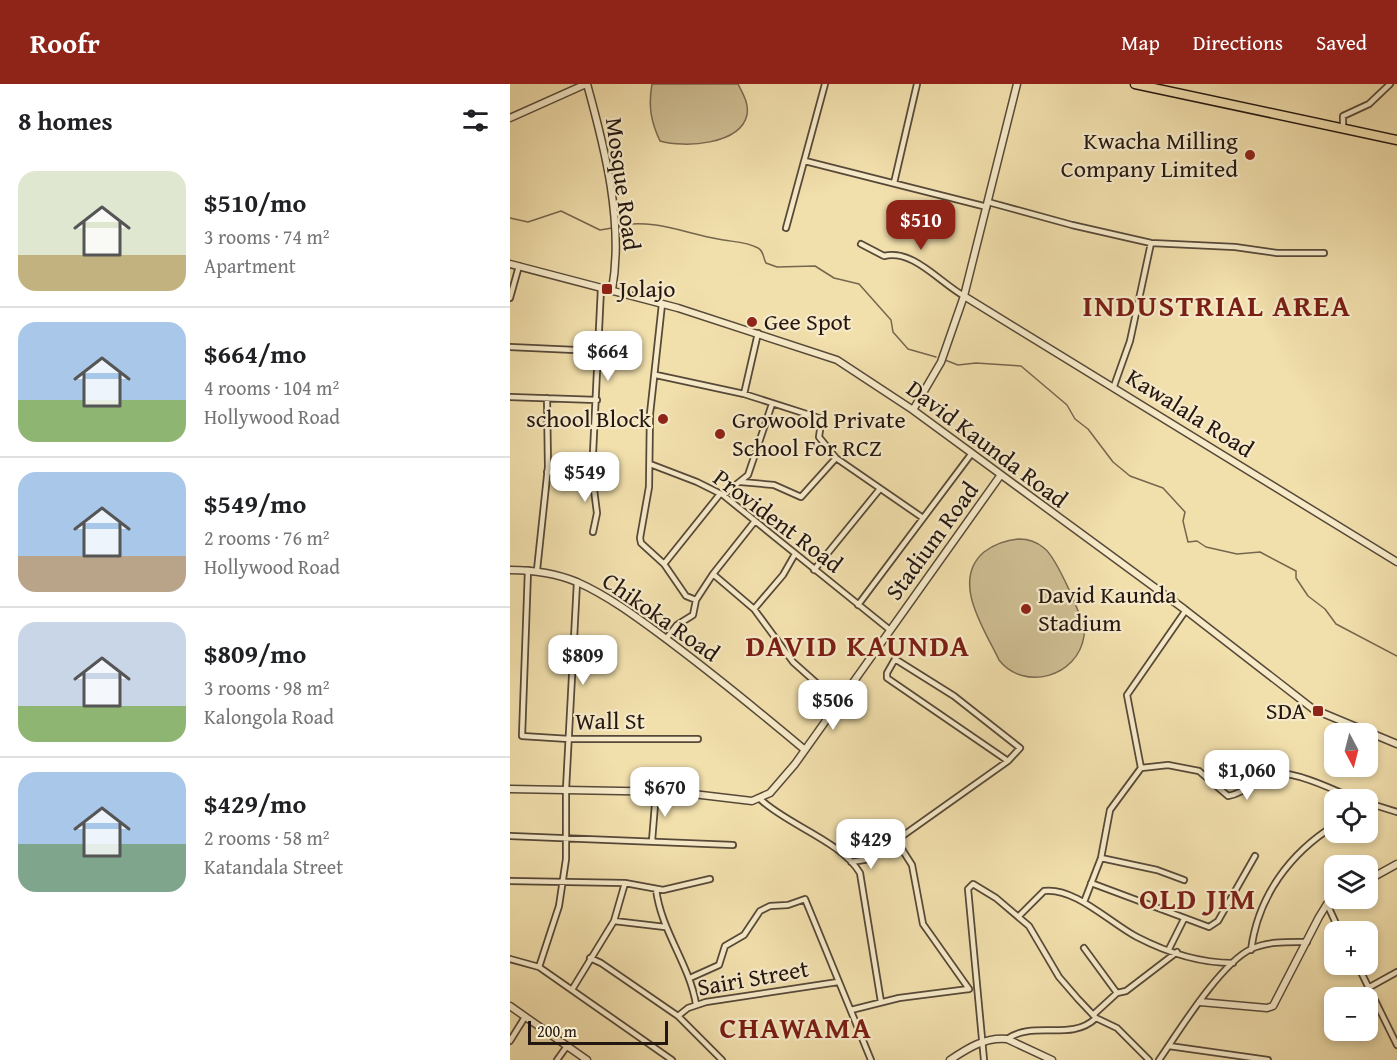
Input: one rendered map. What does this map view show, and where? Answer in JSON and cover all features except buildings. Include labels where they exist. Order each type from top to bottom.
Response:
[{"type":"highway","points":[[1135,84],[1397,140]]},
{"type":"street","points":[[510,118],[587,84]]},
{"type":"street","name":"Mosque Road","points":[[587,84],[600,136],[615,230],[616,257],[612,290]]},
{"type":"street","points":[[786,228],[825,84]]},
{"type":"street","points":[[894,183],[917,84]]},
{"type":"street","points":[[913,410],[941,362],[964,296],[1017,84]]},
{"type":"street","points":[[1343,129],[1343,116],[1369,104],[1387,85]]},
{"type":"street","points":[[805,161],[1151,243],[1235,247],[1277,253],[1324,253]]},
{"type":"street","points":[[1114,387],[1130,341],[1151,243]]},
{"type":"street","points":[[861,244],[884,256],[896,253],[909,257],[964,296]]},
{"type":"street","name":"David Kaunda Road","points":[[510,264],[662,304],[837,360],[913,410],[972,453],[1000,476],[1186,610],[1313,709],[1397,744]]},
{"type":"street","points":[[510,298],[519,266]]},
{"type":"street","points":[[593,532],[597,513],[592,474],[601,288]]},
{"type":"street","name":"Kawalala Road","points":[[964,296],[1397,562]]},
{"type":"street","points":[[662,304],[650,414],[650,464],[646,511],[640,538],[641,543],[664,564],[682,592],[696,600]]},
{"type":"street","points":[[744,394],[758,333]]},
{"type":"street","points":[[510,347],[597,351]]},
{"type":"street","points":[[656,375],[744,394],[819,418],[821,423],[819,437],[836,458],[923,518]]},
{"type":"street","points":[[510,396],[597,400]]},
{"type":"street","points":[[537,570],[547,472],[547,398]]},
{"type":"street","points":[[664,564],[722,494],[748,475],[772,404]]},
{"type":"street","points":[[858,604],[972,453]]},
{"type":"street","points":[[741,482],[774,485],[801,497],[836,458]]},
{"type":"street","name":"Provident Road","points":[[650,464],[722,494],[890,630]]},
{"type":"street","points":[[547,472],[592,474]]},
{"type":"street","name":"Stadium Road","points":[[760,799],[781,783],[1000,476]]},
{"type":"street","points":[[814,570],[879,489]]},
{"type":"street","points":[[666,639],[677,625],[693,615],[696,600],[713,574],[755,521]]},
{"type":"street","points":[[754,609],[783,575],[795,555]]},
{"type":"street","name":"Chikoka Road","points":[[510,570],[537,570],[577,582],[607,598],[666,639],[805,750]]},
{"type":"street","name":"Wall St","points":[[528,570],[522,736],[569,739],[698,739]]},
{"type":"street","points":[[713,574],[754,609],[793,662],[839,703]]},
{"type":"street","points":[[540,967],[559,906],[562,882],[577,582]]},
{"type":"street","points":[[1139,770],[1127,695],[1186,610]]},
{"type":"street","points":[[851,862],[870,859],[1008,761],[1019,750],[1019,745],[954,696],[895,659],[887,673],[887,678],[1008,761]]},
{"type":"street","points":[[1084,902],[1101,858],[1110,810],[1139,770],[1168,765],[1199,771],[1228,796],[1241,792],[1261,778],[1282,773],[1326,789]]},
{"type":"street","points":[[510,789],[656,792],[739,801],[760,799],[776,813],[812,832],[851,862],[860,873],[881,1002]]},
{"type":"street","points":[[652,841],[656,792]]},
{"type":"street","points":[[1378,806],[1397,812]]},
{"type":"street","points":[[1251,950],[1256,925],[1273,886],[1284,869],[1314,838],[1324,832]]},
{"type":"street","points":[[510,836],[732,845]]},
{"type":"street","points":[[896,840],[912,865],[923,924],[969,989]]},
{"type":"street","points":[[1091,883],[1206,927],[1213,926],[1255,856]]},
{"type":"street","points":[[1101,858],[1157,870],[1184,880]]},
{"type":"street","points":[[1378,874],[1397,864]]},
{"type":"street","points":[[510,881],[625,883],[656,889],[670,889],[710,879]]},
{"type":"street","points":[[573,988],[614,921],[625,883]]},
{"type":"street","points":[[984,1060],[969,886],[979,886],[1019,916],[1034,933],[1059,977],[1095,1016],[1117,1028],[1149,1060]]},
{"type":"street","points":[[656,889],[659,910],[690,978],[696,1004]]},
{"type":"street","points":[[1019,916],[1044,891],[1059,892],[1084,902],[1138,937],[1206,962],[1233,963]]},
{"type":"street","points":[[690,978],[719,965],[725,946],[744,935],[760,911],[770,906],[788,905],[805,899],[871,1060]]},
{"type":"street","points":[[1200,1002],[1267,1008],[1273,1006],[1324,908]]},
{"type":"street","points":[[1169,949],[1184,919]]},
{"type":"street","points":[[614,921],[665,927]]},
{"type":"street","points":[[1159,1060],[1200,1002],[1233,963],[1251,950],[1268,944],[1307,942]]},
{"type":"street","points":[[1084,948],[1117,993]]},
{"type":"street","points":[[950,1060],[981,1042],[1007,1039],[1019,1033],[1074,1030],[1088,1025],[1117,993],[1126,991],[1177,952]]},
{"type":"street","points":[[590,958],[601,963],[678,1016],[722,1060]]},
{"type":"street","points":[[510,959],[540,967],[573,988],[672,1060]]},
{"type":"street","points":[[1370,987],[1397,972]]},
{"type":"street","name":"Sairi Street","points":[[678,1016],[696,1004],[838,982]]},
{"type":"street","points":[[851,1010],[881,1002],[976,988]]},
{"type":"street","points":[[510,1006],[587,1060]]},
{"type":"street","points":[[1378,1008],[1397,1045]]},
{"type":"street","points":[[510,1041],[525,1017]]},
{"type":"street","points":[[1007,1039],[1052,1060]]},
{"type":"street","points":[[557,1060],[567,1046]]},
{"type":"street","points":[[1169,1046],[1267,1060]]},
{"type":"shaded area","points":[[652,84],[738,84],[744,95],[747,115],[742,125],[734,133],[710,142],[683,144],[660,141],[651,114]]},
{"type":"shaded area","name":"David Kaunda Stadium","points":[[1019,539],[1035,543],[1049,554],[1069,590],[1083,629],[1084,636],[1080,650],[1072,662],[1049,675],[1022,676],[1010,670],[999,660],[979,620],[970,591],[970,577],[974,564],[984,552],[1000,543]]},
{"type":"waterway","points":[[510,218],[528,222],[561,211],[600,230],[612,228]]},
{"type":"waterway","points":[[617,226],[655,225],[748,244],[760,249],[766,263],[777,267],[815,266],[834,278],[859,284],[891,320],[893,332],[908,349],[936,357]]},
{"type":"waterway","points":[[945,360],[958,365],[976,363],[1021,366],[1067,405],[1075,419],[1088,429],[1113,462],[1130,476],[1163,488],[1185,512],[1183,521],[1188,542],[1197,541],[1206,547],[1237,554],[1260,552],[1296,571],[1296,578],[1308,596],[1325,609],[1336,624],[1397,656]]},
{"type":"place","name":"Kwacha Milling Company Limited","points":[[1250,155]]},
{"type":"place","name":"Jolajo","points":[[607,289]]},
{"type":"place","name":"Gee Spot","points":[[752,322]]},
{"type":"place","name":"school Block","points":[[663,419]]},
{"type":"place","name":"Growoold Private School For RCZ","points":[[720,434]]},
{"type":"place","name":"David Kaunda Stadium","points":[[1026,609]]},
{"type":"place","name":"SDA","points":[[1318,711]]},
{"type":"district","name":"INDUSTRIAL AREA","points":[[1217,306]]},
{"type":"district","name":"DAVID KAUNDA","points":[[858,646]]},
{"type":"district","name":"OLD JIM","points":[[1198,899]]},
{"type":"district","name":"CHAWAMA","points":[[796,1028]]}]
